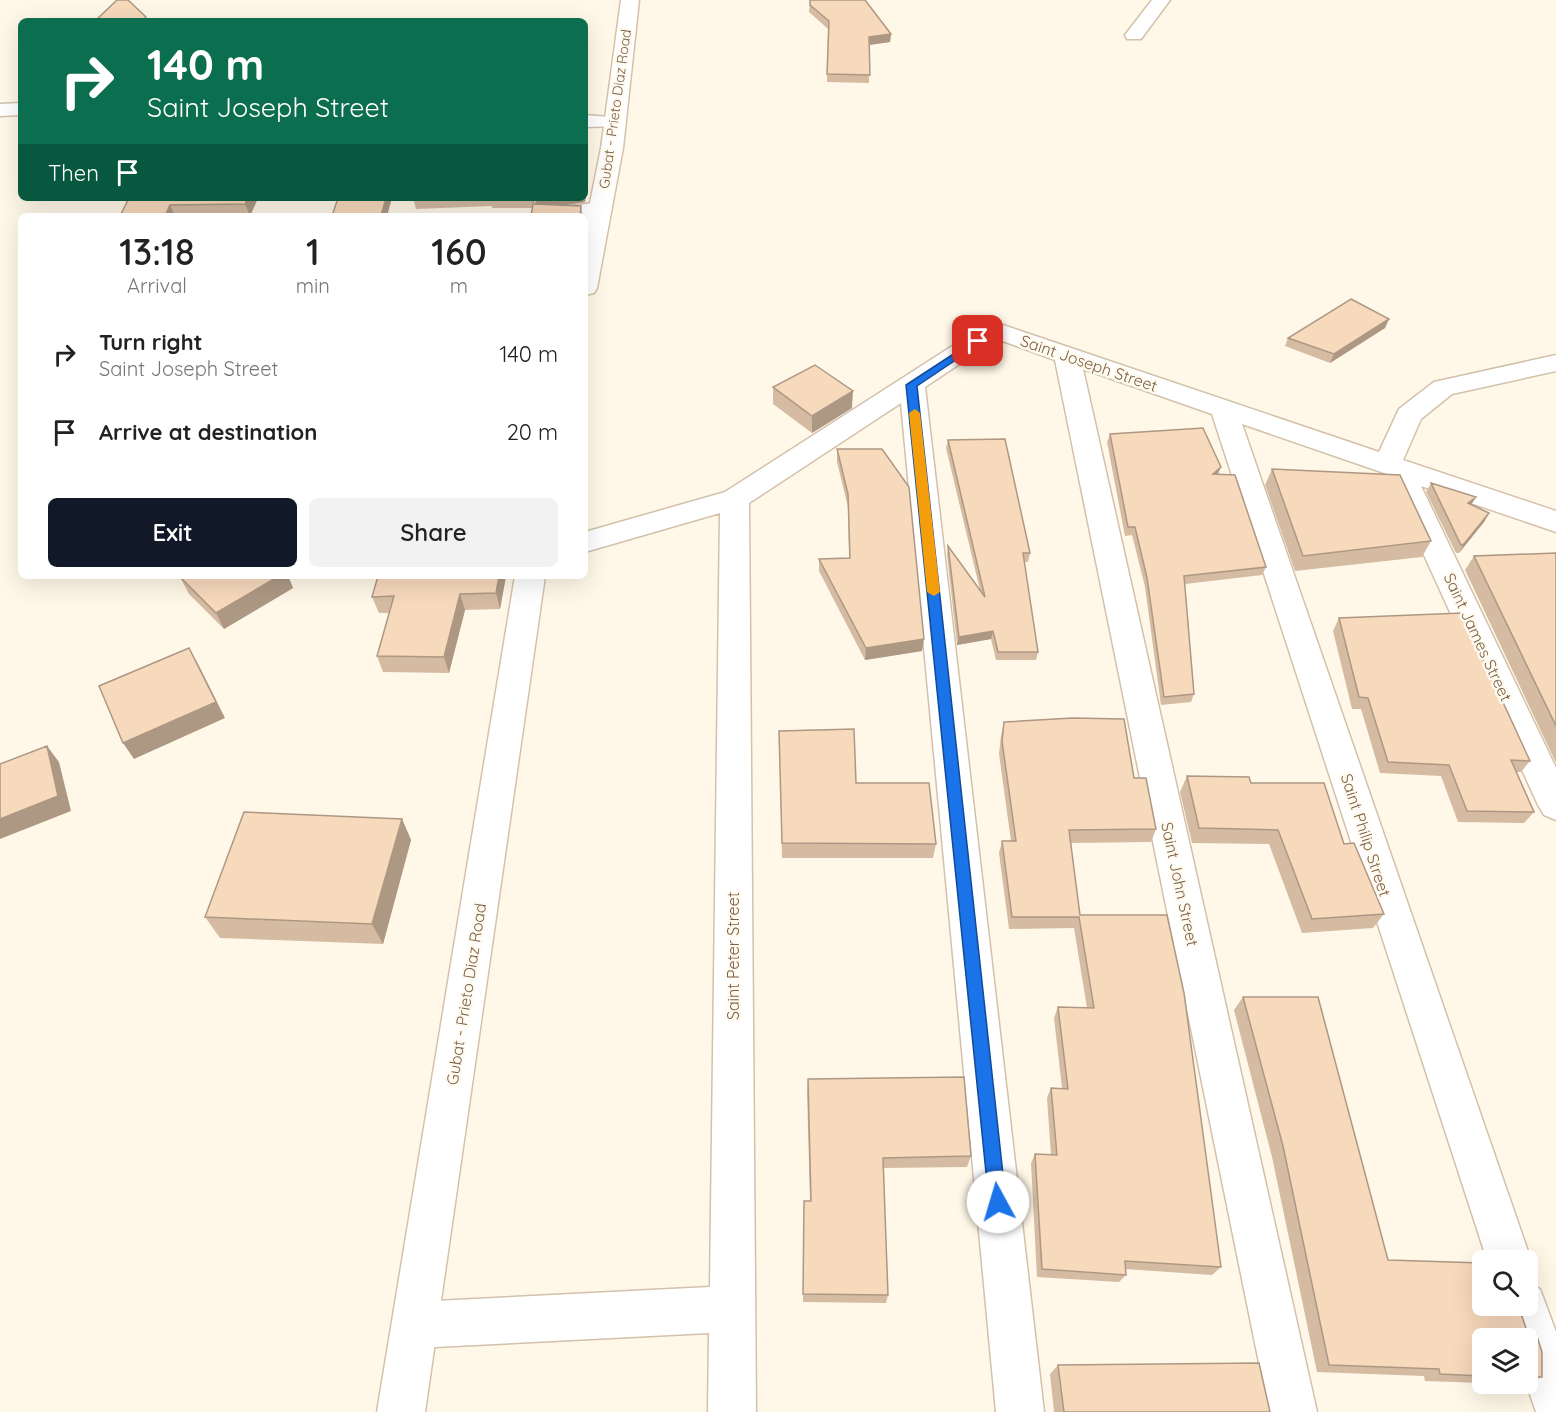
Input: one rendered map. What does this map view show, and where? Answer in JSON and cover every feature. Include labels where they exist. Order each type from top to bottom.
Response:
[{"type":"street","name":"Gubat - Prieto Diaz Road","points":[[588,272],[615,122],[630,0]]},
{"type":"street","points":[[1134,35],[1161,0]]},
{"type":"street","points":[[0,110],[18,110]]},
{"type":"street","points":[[588,121],[615,122]]},
{"type":"street","points":[[571,213],[600,209]]},
{"type":"street","name":"Saint Joseph Street","points":[[588,541],[735,499],[994,330],[1556,522]]},
{"type":"street","name":"Saint John Street","points":[[1067,356],[1293,1412]]},
{"type":"street","points":[[1393,468],[1409,415],[1443,388],[1556,363]]},
{"type":"street","points":[[912,385],[1020,1412]]},
{"type":"street","name":"Saint Philip Street","points":[[1224,410],[1506,1250]]},
{"type":"street","name":"Saint James Street","points":[[1393,468],[1556,805]]},
{"type":"street","name":"Saint Peter Street","points":[[732,1412],[735,499]]},
{"type":"street","name":"Gubat - Prieto Diaz Road","points":[[401,1412],[530,579]]},
{"type":"street","points":[[415,1325],[731,1309]]},
{"type":"street","points":[[1528,1316],[1556,1402]]},
{"type":"building","points":[[117,0],[128,0],[146,17],[145,18],[98,18]]},
{"type":"building","points":[[810,0],[865,0],[891,34],[869,37],[870,75],[827,74],[829,21],[810,5]]},
{"type":"building","points":[[128,201],[246,201],[245,204],[170,205],[166,213],[122,213]]},
{"type":"building","points":[[337,201],[385,201],[382,213],[333,213]]},
{"type":"building","points":[[534,201],[537,201],[535,204],[581,206],[580,213],[532,213]]},
{"type":"building","points":[[1351,299],[1389,319],[1334,354],[1288,338]]},
{"type":"building","points":[[815,365],[853,391],[812,416],[773,387]]},
{"type":"building","points":[[1203,428],[1221,467],[1213,474],[1235,475],[1266,567],[1184,576],[1194,694],[1164,697],[1147,578],[1135,527],[1128,527],[1110,434]]},
{"type":"building","points":[[1005,439],[1030,553],[1023,553],[1038,652],[998,652],[993,631],[959,637],[948,546],[985,597],[948,440]]},
{"type":"building","points":[[837,449],[882,449],[909,487],[924,639],[866,648],[819,559],[850,558],[848,494]]},
{"type":"building","points":[[1272,469],[1400,475],[1431,541],[1303,556]]},
{"type":"building","points":[[1431,483],[1476,497],[1468,503],[1489,513],[1464,544],[1461,545]]},
{"type":"building","points":[[1556,553],[1556,726],[1474,556]]},
{"type":"building","points":[[182,579],[274,579],[216,613]]},
{"type":"building","points":[[377,579],[498,579],[496,593],[460,594],[444,657],[377,656],[394,596],[372,597]]},
{"type":"building","points":[[1462,613],[1530,761],[1511,760],[1534,812],[1467,811],[1449,765],[1388,762],[1368,698],[1359,697],[1339,618]]},
{"type":"building","points":[[189,648],[216,702],[123,743],[99,686]]},
{"type":"building","points":[[1072,718],[1124,719],[1134,778],[1146,778],[1156,829],[1069,830],[1080,915],[1167,915],[1184,993],[1221,1267],[1125,1261],[1126,1275],[1042,1269],[1035,1154],[1057,1155],[1051,1088],[1068,1089],[1058,1007],[1094,1008],[1079,917],[1012,917],[1002,841],[1016,841],[1002,741],[1004,722]]},
{"type":"building","points":[[854,729],[856,783],[929,783],[936,844],[782,843],[779,731]]},
{"type":"building","points":[[47,746],[58,796],[0,819],[0,764]]},
{"type":"building","points":[[1187,776],[1249,777],[1251,783],[1324,783],[1344,844],[1354,843],[1384,914],[1312,919],[1278,830],[1199,828]]},
{"type":"building","points":[[244,812],[402,819],[372,924],[205,917]]},
{"type":"building","points":[[1243,997],[1318,997],[1388,1260],[1472,1263],[1472,1316],[1522,1316],[1526,1328],[1472,1328],[1472,1376],[1440,1374],[1439,1369],[1329,1365],[1283,1146]]},
{"type":"building","points":[[964,1077],[971,1156],[883,1158],[888,1295],[803,1294],[804,1201],[811,1201],[808,1079]]},
{"type":"building","points":[[1538,1339],[1542,1352],[1542,1377],[1538,1377]]},
{"type":"building","points":[[1259,1363],[1270,1412],[1064,1412],[1058,1365]]},
{"type":"slow traffic","points":[[915,413],[934,592]]},
{"type":"route","points":[[978,341],[912,385],[998,1202]]}]
